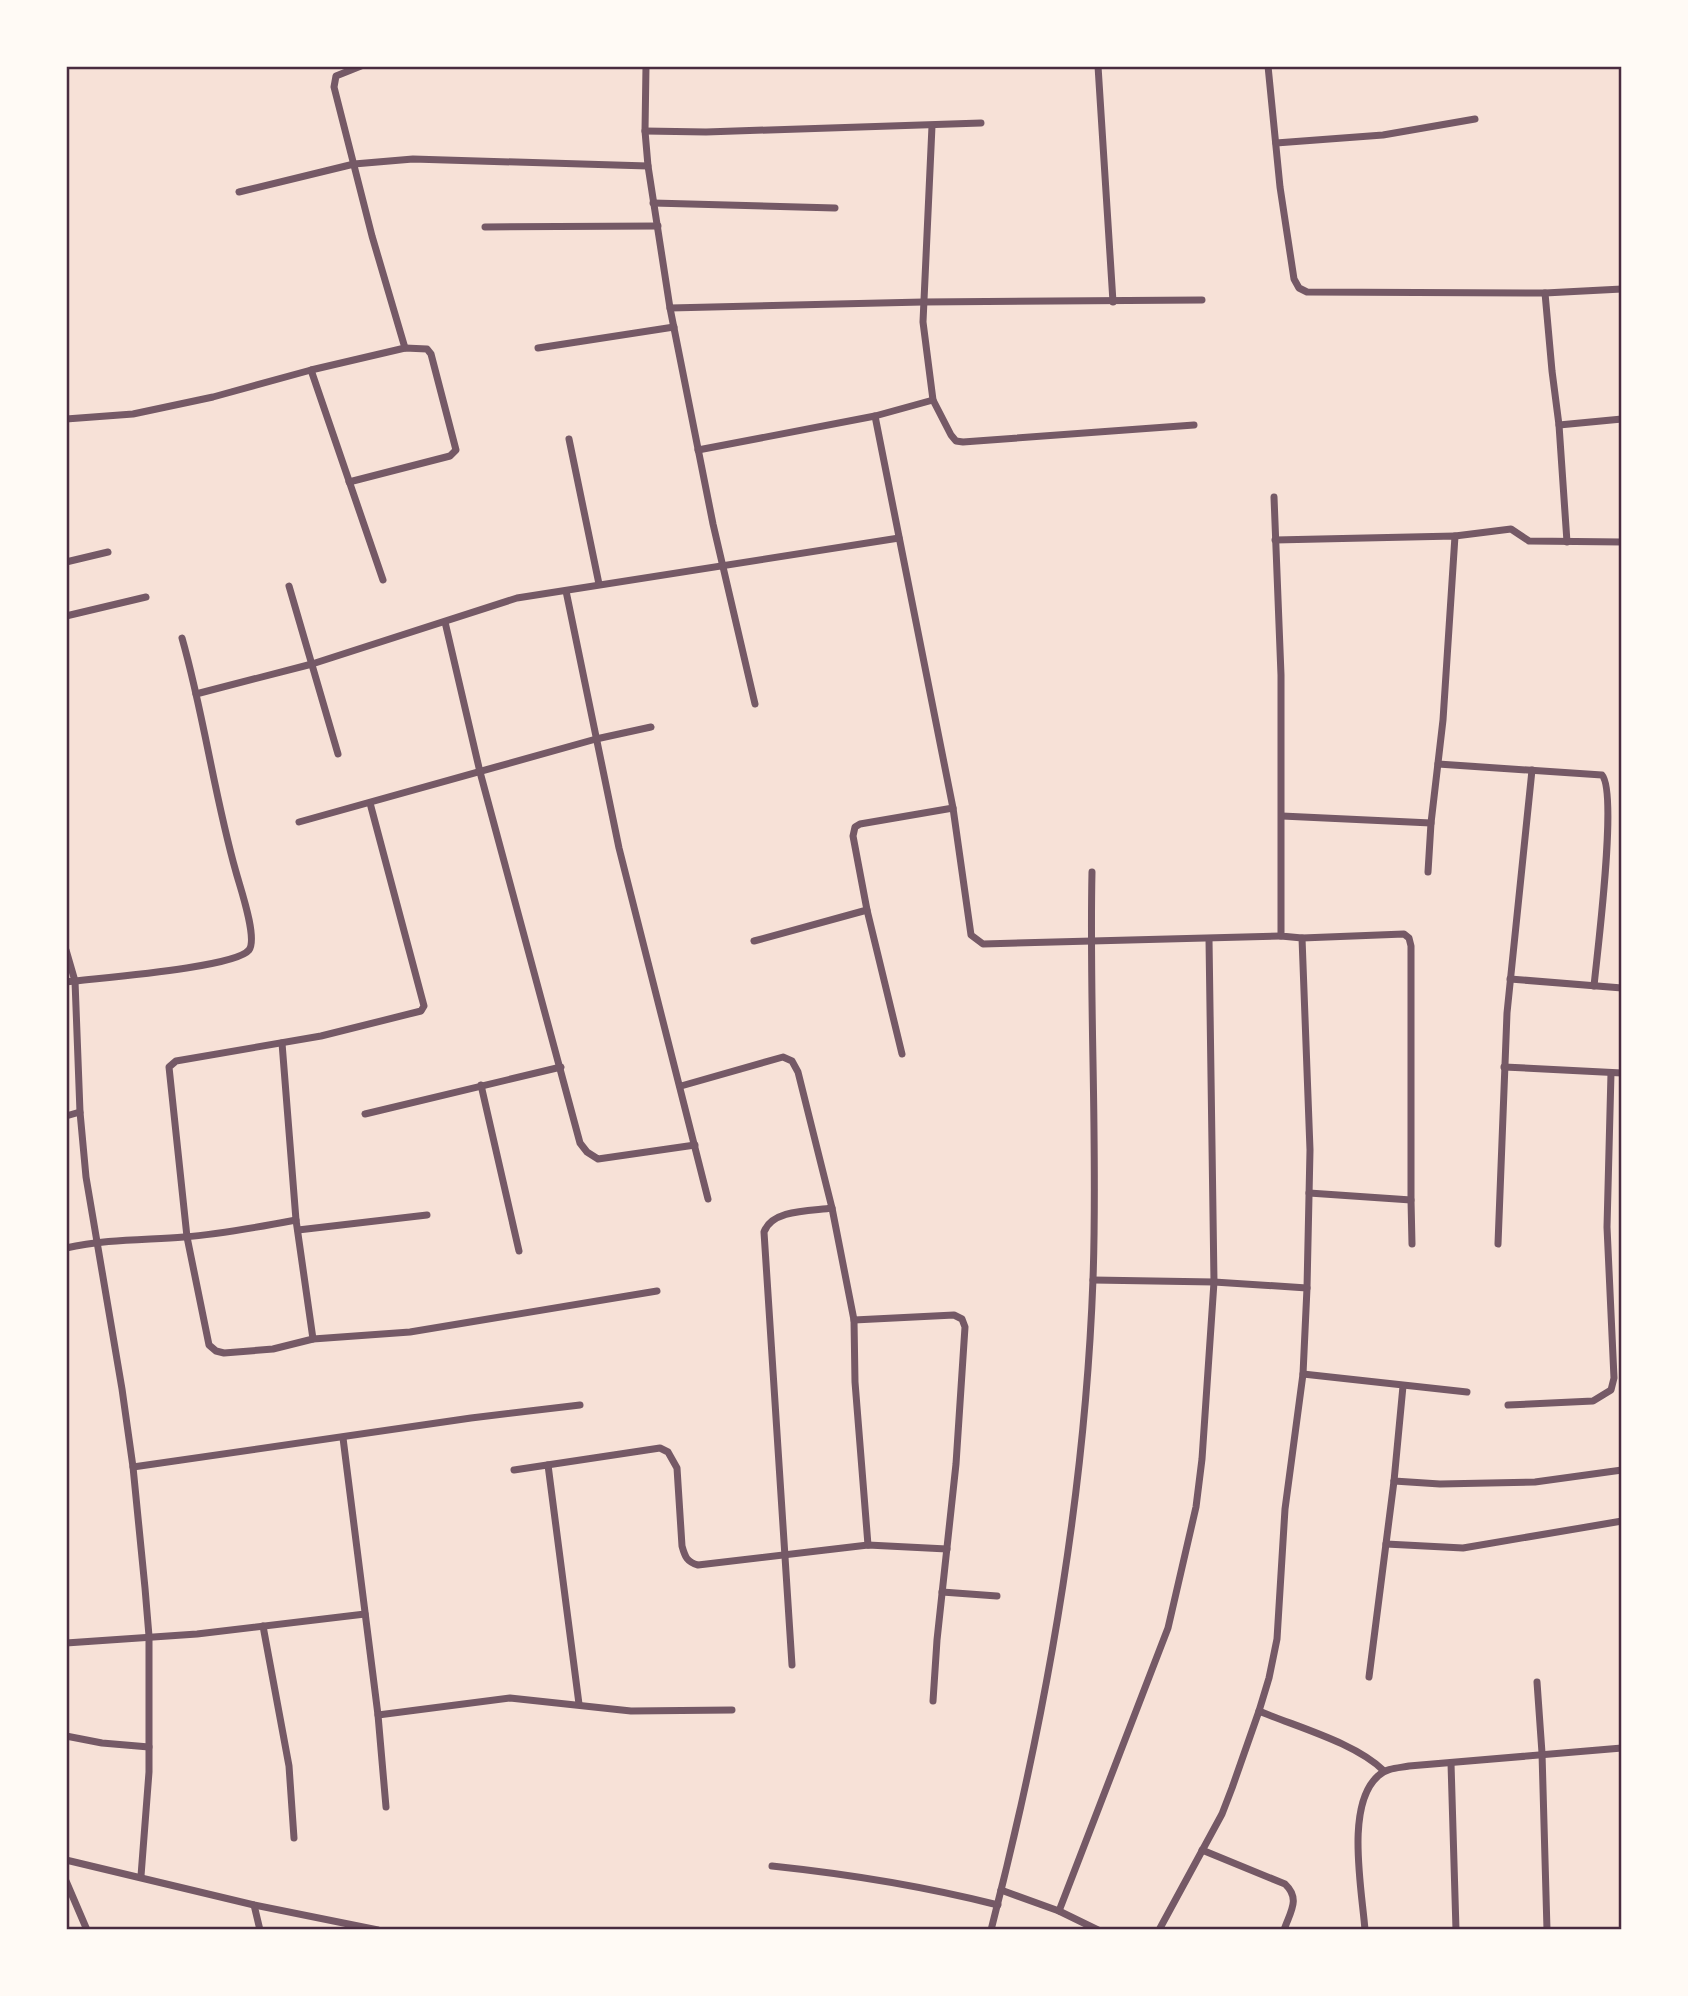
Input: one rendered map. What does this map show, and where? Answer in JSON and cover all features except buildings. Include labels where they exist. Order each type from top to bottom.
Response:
[{"type":"street","points":[[361,66],[341,72],[334,81],[372,236],[405,348]]},
{"type":"street","points":[[646,66],[645,131],[648,166],[670,308],[721,564],[755,704]]},
{"type":"street","points":[[1098,66],[1113,302]]},
{"type":"street","points":[[1268,66],[1294,279],[1299,288],[1307,292],[1545,293],[1622,289]]},
{"type":"street","points":[[1276,143],[1383,135],[1475,119]]},
{"type":"street","points":[[645,131],[706,132],[981,123]]},
{"type":"street","points":[[932,125],[923,322],[933,400],[951,435],[962,442],[1194,425]]},
{"type":"street","points":[[239,192],[354,164],[413,159],[648,166]]},
{"type":"street","points":[[653,203],[835,208]]},
{"type":"street","points":[[485,227],[658,226]]},
{"type":"street","points":[[1545,293],[1559,425],[1567,542]]},
{"type":"street","points":[[670,308],[923,302],[1202,300]]},
{"type":"street","points":[[538,348],[674,327]]},
{"type":"street","points":[[66,419],[146,411],[405,348],[424,348],[431,354],[456,450],[450,456],[349,482]]},
{"type":"street","points":[[311,370],[383,580]]},
{"type":"street","points":[[698,450],[875,416],[933,400]]},
{"type":"street","points":[[875,416],[953,808],[971,935],[983,944],[1404,934],[1409,938],[1411,946],[1412,1244]]},
{"type":"street","points":[[1559,425],[1622,419]]},
{"type":"street","points":[[569,439],[599,584]]},
{"type":"street","points":[[1273,497],[1281,675],[1282,936]]},
{"type":"street","points":[[1275,540],[1455,536],[1511,529],[1526,540],[1622,542]]},
{"type":"street","points":[[1428,872],[1443,720],[1455,536]]},
{"type":"street","points":[[196,694],[312,664],[504,601],[721,564],[899,538]]},
{"type":"street","points":[[66,562],[108,552]]},
{"type":"street","points":[[289,586],[338,754]]},
{"type":"street","points":[[566,591],[618,848],[708,1199]]},
{"type":"street","points":[[66,616],[146,597]]},
{"type":"street","points":[[445,622],[480,772],[580,1143],[598,1159],[695,1145]]},
{"type":"street","points":[[71,982],[207,965],[242,955],[250,949],[250,925],[230,853],[182,638]]},
{"type":"street","points":[[299,822],[596,739],[651,727]]},
{"type":"street","points":[[1438,764],[1602,775],[1605,779],[1609,799],[1594,986]]},
{"type":"street","points":[[1498,1244],[1510,979],[1532,771]]},
{"type":"street","points":[[370,803],[424,1006],[421,1011],[282,1043],[176,1061],[169,1067],[187,1237],[209,1345],[216,1352],[224,1353],[272,1349],[313,1339],[410,1332],[657,1291]]},
{"type":"street","points":[[902,1054],[867,910],[853,836],[855,827],[860,824],[953,808]]},
{"type":"street","points":[[1282,816],[1431,822]]},
{"type":"street","points":[[991,1930],[1035,1750],[1082,1443],[1093,1280],[1092,872]]},
{"type":"street","points":[[754,941],[867,910]]},
{"type":"street","points":[[1159,1930],[1222,1814],[1259,1712],[1277,1639],[1285,1509],[1303,1374],[1307,1288],[1310,1193],[1303,938]]},
{"type":"street","points":[[1059,1911],[1168,1628],[1196,1507],[1202,1459],[1214,1282],[1209,939]]},
{"type":"street","points":[[66,950],[71,982],[86,1177],[133,1467],[149,1636],[149,1747],[141,1876]]},
{"type":"street","points":[[1510,979],[1622,988]]},
{"type":"street","points":[[282,1043],[296,1220],[313,1339]]},
{"type":"street","points":[[681,1086],[783,1057],[792,1061],[798,1072],[832,1208],[854,1320],[855,1382],[868,1545]]},
{"type":"street","points":[[366,1114],[561,1067]]},
{"type":"street","points":[[1504,1067],[1622,1073]]},
{"type":"street","points":[[1508,1405],[1593,1401],[1611,1390],[1614,1378],[1607,1227],[1611,1073]]},
{"type":"street","points":[[481,1085],[519,1251]]},
{"type":"street","points":[[66,1116],[80,1112]]},
{"type":"street","points":[[1310,1193],[1411,1200]]},
{"type":"street","points":[[792,1665],[764,1232],[767,1225],[781,1216],[832,1208]]},
{"type":"street","points":[[298,1230],[427,1215]]},
{"type":"street","points":[[66,1248],[95,1242],[187,1237],[296,1220]]},
{"type":"street","points":[[1093,1280],[1214,1282],[1307,1288]]},
{"type":"street","points":[[854,1320],[954,1315],[962,1319],[965,1327],[956,1464],[933,1701]]},
{"type":"street","points":[[1303,1374],[1467,1392]]},
{"type":"street","points":[[1369,1677],[1403,1386]]},
{"type":"street","points":[[133,1467],[580,1405]]},
{"type":"street","points":[[343,1438],[378,1715],[386,1807]]},
{"type":"street","points":[[514,1470],[660,1448],[668,1452],[677,1468],[682,1546],[685,1557],[698,1565],[868,1545],[947,1549]]},
{"type":"street","points":[[548,1465],[579,1704]]},
{"type":"street","points":[[1394,1481],[1440,1484],[1535,1482],[1622,1470]]},
{"type":"street","points":[[1386,1544],[1463,1548],[1622,1521]]},
{"type":"street","points":[[942,1592],[997,1596]]},
{"type":"street","points":[[66,1643],[197,1634],[365,1614]]},
{"type":"street","points":[[263,1626],[289,1766],[294,1838]]},
{"type":"street","points":[[1537,1682],[1542,1753],[1547,1930]]},
{"type":"street","points":[[378,1715],[510,1698],[631,1711],[733,1710]]},
{"type":"street","points":[[1259,1712],[1355,1750],[1372,1759],[1384,1772]]},
{"type":"street","points":[[66,1736],[102,1743],[149,1747]]},
{"type":"street","points":[[1366,1930],[1358,1850],[1360,1818],[1365,1792],[1377,1776],[1409,1766],[1622,1748]]},
{"type":"street","points":[[1451,1763],[1456,1930]]},
{"type":"street","points":[[1202,1850],[1285,1884],[1293,1891],[1295,1900],[1284,1930]]},
{"type":"street","points":[[66,1860],[254,1905],[378,1930]]},
{"type":"street","points":[[772,1866],[884,1881],[998,1905]]},
{"type":"street","points":[[66,1881],[87,1930]]},
{"type":"street","points":[[1001,1890],[1059,1911],[1098,1930]]},
{"type":"street","points":[[254,1905],[260,1930]]}]
